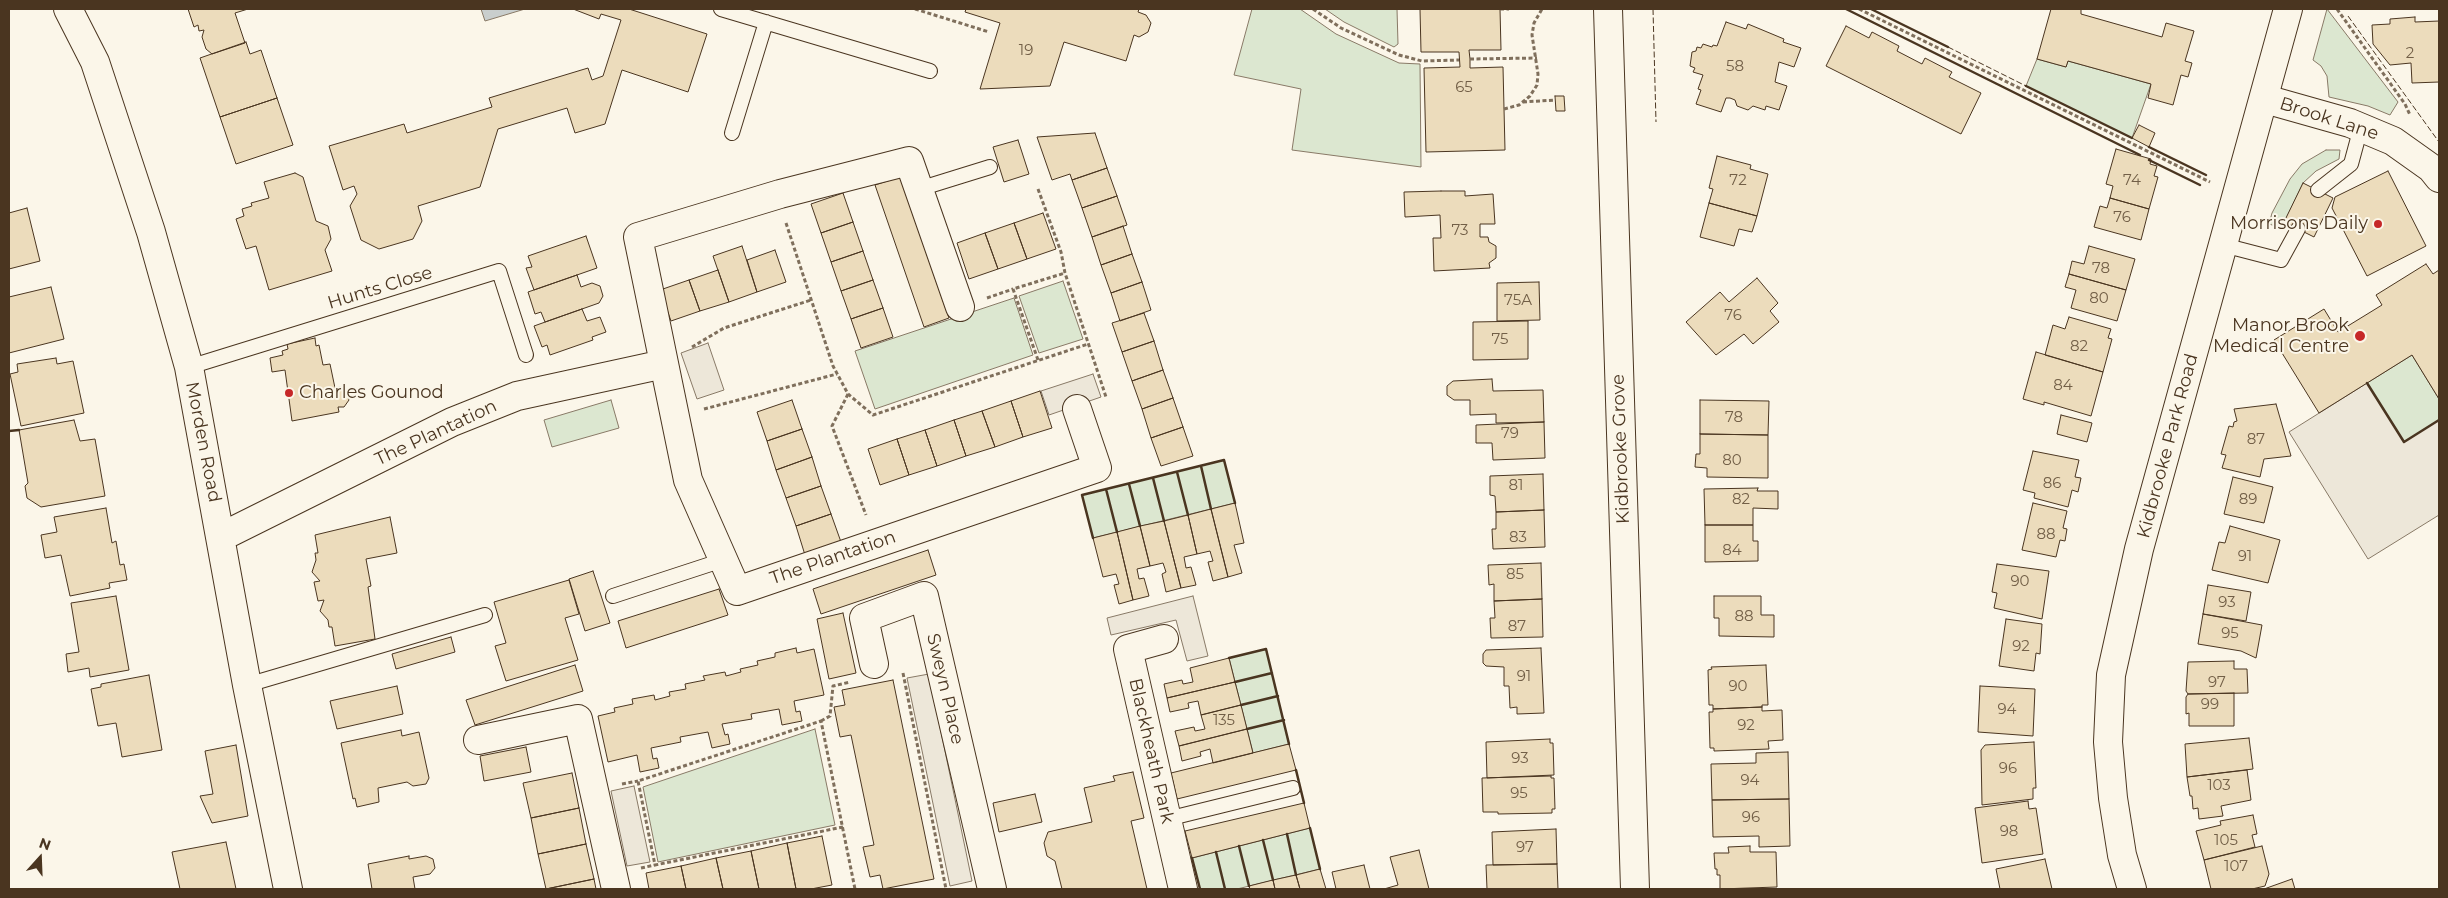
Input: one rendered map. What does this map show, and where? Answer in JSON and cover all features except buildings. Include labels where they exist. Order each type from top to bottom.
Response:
[{"type":"street","name":"Morden Road","points":[[68,9],[95,62],[151,232],[189,367],[247,686],[288,889]]},
{"type":"street","name":"Kidbrooke Grove","points":[[1608,9],[1635,889]]},
{"type":"street","name":"Kidbrooke Park Road","points":[[2132,889],[2122,855],[2112,789],[2108,742],[2111,675],[2139,549],[2288,9]]},
{"type":"street","name":"Brook Lane","points":[[2264,99],[2361,127],[2393,140],[2431,168],[2439,178]]},
{"type":"street","name":"The Plantation","points":[[960,307],[909,161],[776,195],[638,238],[688,480],[737,591],[1098,468],[1078,409]]},
{"type":"street","name":"The Plantation","points":[[221,536],[452,422],[517,396],[663,360]]},
{"type":"street","name":"Sweyn Place","points":[[874,664],[864,618],[924,596],[992,889]]},
{"type":"street","name":"Blackheath Park","points":[[1164,640],[1128,649],[1183,889]]},
{"type":"street","points":[[478,740],[578,719],[616,889]]},
{"type":"lane","points":[[721,9],[930,71]]},
{"type":"lane","points":[[732,133],[766,22]]},
{"type":"lane","points":[[2318,190],[2351,164],[2361,127]]},
{"type":"lane","points":[[919,188],[990,167]]},
{"type":"lane","points":[[2223,245],[2281,260],[2298,229]]},
{"type":"lane","name":"Hunts Close","points":[[189,367],[499,271],[526,355]]},
{"type":"lane","points":[[613,596],[723,560]]},
{"type":"lane","points":[[247,686],[485,615]]},
{"type":"lane","points":[[1167,819],[1293,788]]},
{"type":"path","points":[[915,9],[989,32]]},
{"type":"path","points":[[1312,9],[1341,28],[1399,56],[1422,61],[1459,60]]},
{"type":"path","points":[[1500,9],[1510,9]]},
{"type":"path","points":[[1504,108],[1519,105],[1537,84],[1536,58],[1532,36],[1534,23],[1542,9]]},
{"type":"path","points":[[1858,9],[2211,183]]},
{"type":"path","points":[[2337,9],[2405,104],[2412,120]]},
{"type":"path","points":[[1470,59],[1536,58]]},
{"type":"path","points":[[1523,102],[1555,100]]},
{"type":"path","points":[[1038,188],[1061,252],[1065,273],[1107,399],[1078,409]]},
{"type":"path","points":[[776,195],[837,374],[848,394],[872,415],[1088,344]]},
{"type":"path","points":[[1038,360],[1013,289],[1065,273]]},
{"type":"path","points":[[663,360],[698,346],[724,328],[811,300]]},
{"type":"path","points":[[674,416],[837,374]]},
{"type":"path","points":[[848,394],[832,426],[876,544]]},
{"type":"path","points":[[903,670],[946,889]]},
{"type":"path","points":[[843,827],[655,866],[638,781],[821,720],[843,827],[855,889]]},
{"type":"green space","points":[[1252,9],[1300,9],[1336,34],[1399,63],[1420,64],[1421,167],[1292,150],[1301,89],[1234,75]]},
{"type":"green space","points":[[1325,9],[1397,9],[1398,44],[1394,47],[1344,22]]},
{"type":"green space","points":[[2327,9],[2398,102],[2390,115],[2368,106],[2329,97],[2327,76],[2321,66],[2313,60]]},
{"type":"green space","points":[[2037,59],[2066,67],[2068,61],[2151,84],[2132,138],[2026,86]]},
{"type":"green space","points":[[2326,150],[2340,150],[2339,159],[2316,171],[2303,183],[2282,228],[2269,224],[2272,213],[2290,179],[2302,164]]},
{"type":"green space","points":[[1063,281],[1083,339],[1039,353],[1019,296]]},
{"type":"green space","points":[[1014,298],[1033,355],[875,409],[855,351]]},
{"type":"green space","points":[[2412,355],[2439,399],[2439,420],[2404,442],[2367,383]]},
{"type":"green space","points":[[611,400],[619,428],[552,447],[544,420]]},
{"type":"green space","points":[[1224,460],[1235,503],[1093,538],[1082,495]]},
{"type":"green space","points":[[1266,649],[1289,744],[1253,753],[1229,658]]},
{"type":"green space","points":[[815,729],[835,825],[658,862],[643,787]]},
{"type":"green space","points":[[1310,828],[1320,869],[1237,889],[1200,889],[1192,858]]},
{"type":"shaded area","points":[[481,9],[525,9],[485,21]]},
{"type":"shaded area","points":[[708,343],[724,390],[697,399],[681,353]]},
{"type":"shaded area","points":[[1093,374],[1101,397],[1049,415],[1041,391]]},
{"type":"shaded area","points":[[2367,383],[2404,442],[2439,420],[2439,515],[2368,559],[2289,432]]},
{"type":"shaded area","points":[[1193,596],[1208,656],[1187,661],[1176,620],[1111,635],[1107,618]]},
{"type":"shaded area","points":[[929,674],[972,881],[950,886],[907,678]]},
{"type":"shaded area","points":[[634,786],[650,862],[627,866],[611,791]]},
{"type":"fence","points":[[1653,9],[1656,122]]},
{"type":"fence","points":[[2348,16],[2439,142]]},
{"type":"fence","points":[[1948,47],[2026,86]]},
{"type":"wall","points":[[1846,9],[2140,155]]},
{"type":"wall","points":[[1871,9],[1948,47]]},
{"type":"wall","points":[[2026,86],[2132,138]]},
{"type":"wall","points":[[2149,147],[2206,175]]},
{"type":"wall","points":[[2149,160],[2200,185]]},
{"type":"wall","points":[[2367,383],[2404,442],[2439,420]]},
{"type":"wall","points":[[9,431],[19,430]]},
{"type":"wall","points":[[1093,538],[1082,495],[1224,460],[1235,503]]},
{"type":"wall","points":[[1201,466],[1211,509]]},
{"type":"wall","points":[[1177,472],[1188,515]]},
{"type":"wall","points":[[1153,478],[1164,521]]},
{"type":"wall","points":[[1129,484],[1140,526]]},
{"type":"wall","points":[[1106,489],[1117,532]]},
{"type":"wall","points":[[1229,658],[1266,649],[1289,744]]},
{"type":"wall","points":[[1235,682],[1272,673]]},
{"type":"wall","points":[[1241,705],[1278,696]]},
{"type":"wall","points":[[1247,729],[1284,720]]},
{"type":"wall","points":[[1296,770],[1304,803]]},
{"type":"wall","points":[[1310,828],[1320,869]]},
{"type":"wall","points":[[1287,834],[1296,875]]},
{"type":"wall","points":[[1263,840],[1273,880]]},
{"type":"wall","points":[[1239,846],[1249,886]]},
{"type":"wall","points":[[1216,852],[1225,889]]},
{"type":"wall","points":[[1192,858],[1200,889]]},
{"type":"place","name":"Morrisons Daily","points":[[2378,224]]},
{"type":"place","name":"Manor Brook Medical Centre","points":[[2360,336]]},
{"type":"place","name":"Charles Gounod","points":[[289,393]]}]
